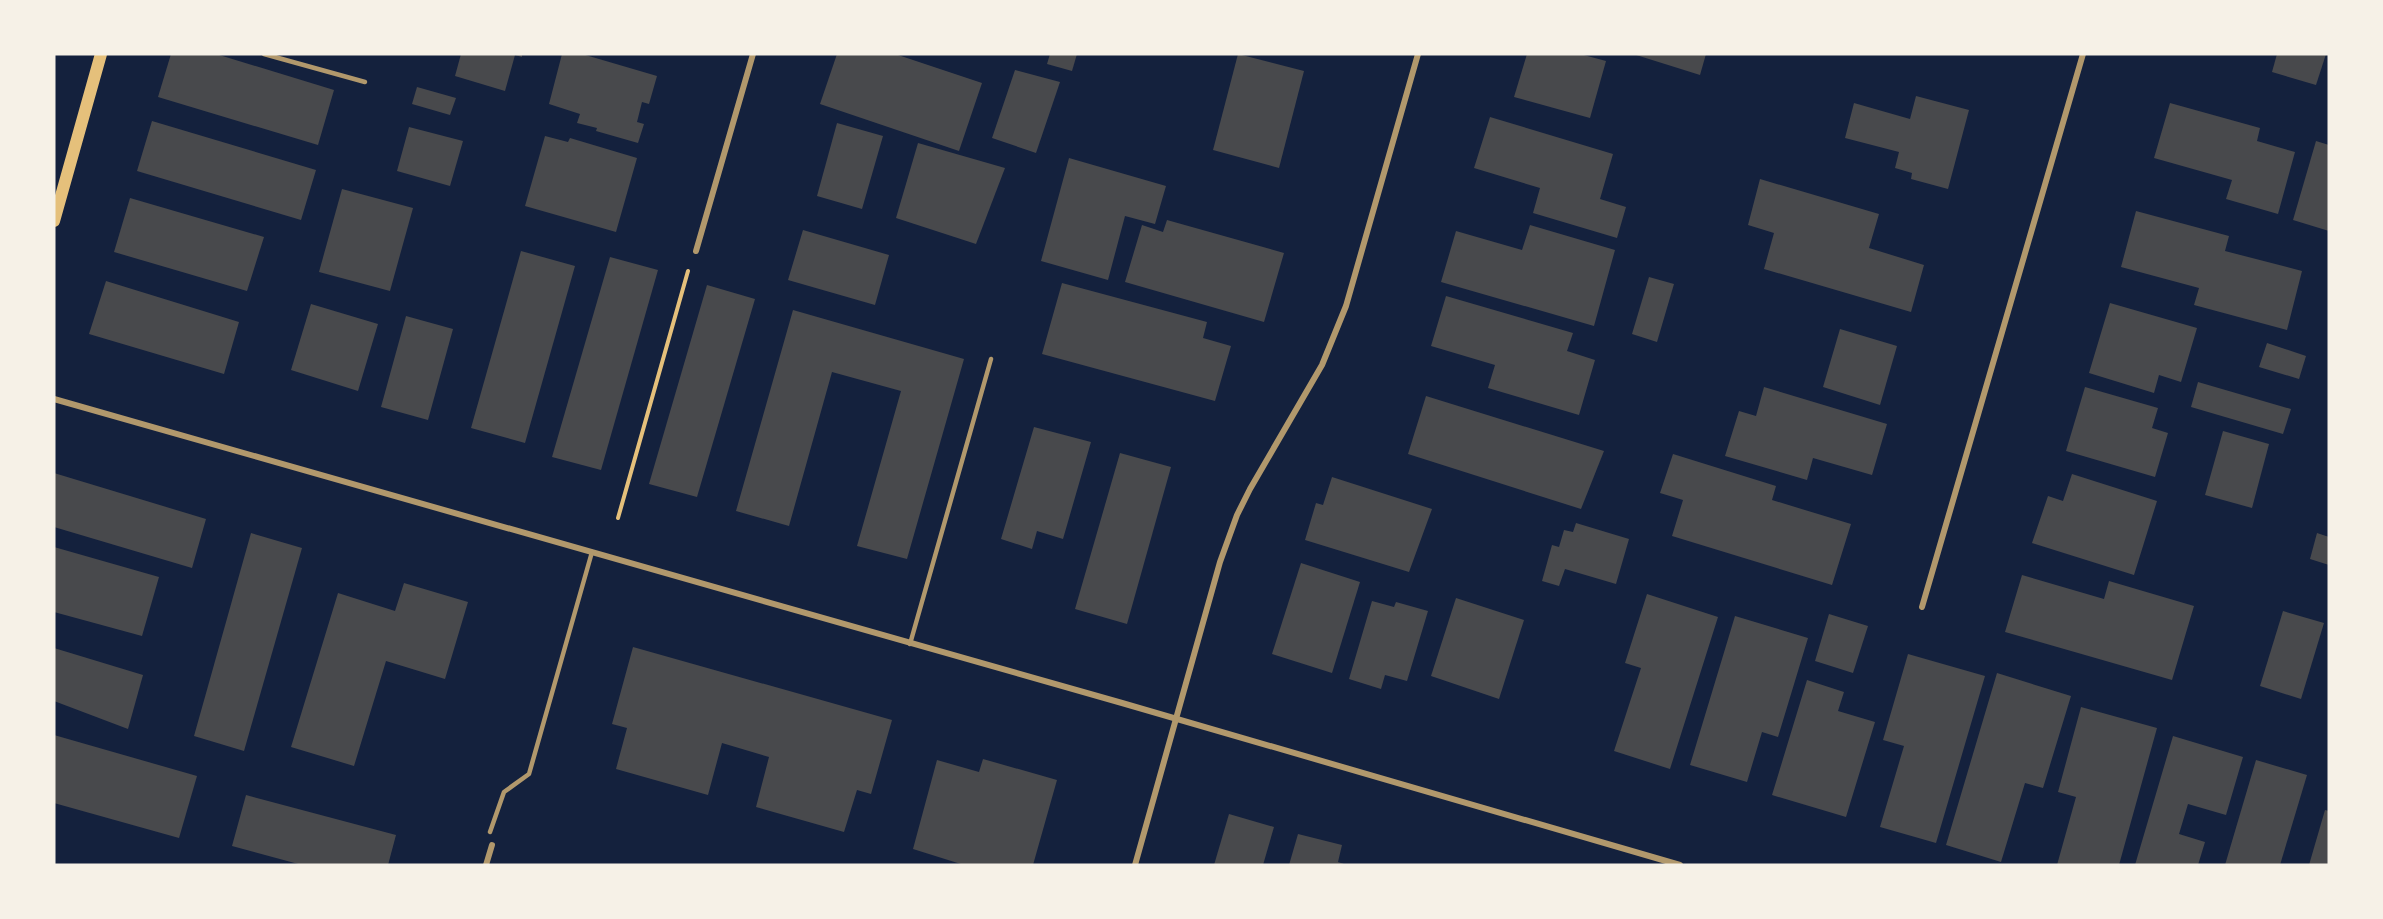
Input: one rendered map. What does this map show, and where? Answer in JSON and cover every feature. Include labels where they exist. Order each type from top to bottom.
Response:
[{"type":"main road","points":[[54,221],[101,54]]},
{"type":"street","points":[[696,251],[753,54]]},
{"type":"street","points":[[1135,865],[1220,562],[1250,489],[1322,365],[1346,306],[1418,54]]},
{"type":"street","points":[[1922,607],[2083,54]]},
{"type":"street","points":[[54,399],[1680,865]]},
{"type":"street","points":[[486,865],[492,845]]},
{"type":"lane","points":[[264,54],[365,82]]},
{"type":"lane","points":[[910,644],[991,358]]},
{"type":"lane","points":[[490,832],[504,792],[529,774],[592,552]]},
{"type":"path","points":[[618,518],[688,268]]},
{"type":"building","points":[[171,54],[216,54],[334,90],[318,145],[158,97]]},
{"type":"building","points":[[461,54],[522,54],[522,57],[515,55],[505,91],[455,76]]},
{"type":"building","points":[[562,54],[582,54],[657,76],[649,104],[642,102],[637,122],[644,124],[638,143],[577,123],[580,114],[549,104]]},
{"type":"building","points":[[837,54],[895,54],[982,83],[959,151],[820,104]]},
{"type":"building","points":[[1050,54],[1077,54],[1072,71],[1047,64]]},
{"type":"building","points":[[1238,54],[1304,71],[1279,168],[1213,150]]},
{"type":"building","points":[[1527,54],[1580,54],[1606,61],[1590,118],[1514,97]]},
{"type":"building","points":[[1633,54],[1706,54],[1700,75]]},
{"type":"building","points":[[2277,54],[2326,54],[2316,85],[2272,72]]},
{"type":"building","points":[[1015,70],[1060,82],[1036,153],[992,138]]},
{"type":"building","points":[[417,87],[456,98],[450,115],[412,104]]},
{"type":"building","points":[[1916,96],[1969,110],[1948,189],[1911,179],[1912,173],[1895,168],[1899,152],[1845,138],[1854,103],[1910,119]]},
{"type":"building","points":[[2170,103],[2260,128],[2257,141],[2295,152],[2278,214],[2226,199],[2232,180],[2154,158]]},
{"type":"building","points":[[1490,117],[1613,154],[1600,199],[1626,207],[1617,238],[1533,213],[1540,188],[1474,168]]},
{"type":"building","points":[[152,121],[316,170],[301,220],[137,171]]},
{"type":"building","points":[[837,123],[883,136],[862,209],[817,196]]},
{"type":"building","points":[[409,127],[463,141],[450,186],[397,171]]},
{"type":"building","points":[[545,136],[568,142],[570,138],[637,158],[616,232],[525,206]]},
{"type":"building","points":[[2316,141],[2329,145],[2329,231],[2293,220]]},
{"type":"building","points":[[918,143],[1005,168],[976,244],[896,218]]},
{"type":"building","points":[[1069,158],[1166,186],[1155,224],[1125,216],[1108,280],[1041,261]]},
{"type":"building","points":[[1760,179],[1879,214],[1869,248],[1924,265],[1911,312],[1764,269],[1774,233],[1748,225]]},
{"type":"building","points":[[342,189],[413,208],[390,291],[319,272]]},
{"type":"building","points":[[130,198],[264,237],[247,291],[114,252]]},
{"type":"building","points":[[2136,211],[2229,236],[2225,251],[2302,271],[2287,330],[2194,305],[2199,288],[2121,267]]},
{"type":"building","points":[[1167,220],[1284,253],[1264,322],[1125,282],[1142,225],[1163,232]]},
{"type":"building","points":[[1530,225],[1615,250],[1594,326],[1441,282],[1456,231],[1522,250]]},
{"type":"building","points":[[803,230],[889,255],[875,305],[788,280]]},
{"type":"building","points":[[521,251],[575,266],[525,443],[471,428]]},
{"type":"building","points":[[610,257],[658,270],[601,470],[552,457]]},
{"type":"building","points":[[1649,277],[1674,284],[1657,342],[1632,334]]},
{"type":"building","points":[[106,281],[239,322],[224,374],[89,334]]},
{"type":"building","points":[[1062,283],[1207,322],[1203,338],[1231,346],[1215,401],[1042,354]]},
{"type":"building","points":[[707,285],[755,299],[697,497],[649,484]]},
{"type":"building","points":[[1446,296],[1573,333],[1567,351],[1595,360],[1579,415],[1488,388],[1495,365],[1431,346]]},
{"type":"building","points":[[2110,303],[2197,328],[2181,382],[2159,375],[2154,393],[2089,373]]},
{"type":"building","points":[[311,304],[378,324],[358,391],[291,370]]},
{"type":"building","points":[[793,310],[964,359],[907,559],[857,546],[901,391],[832,372],[789,526],[736,511]]},
{"type":"building","points":[[406,316],[453,329],[428,420],[381,407]]},
{"type":"building","points":[[1840,329],[1897,346],[1880,405],[1823,387]]},
{"type":"building","points":[[2267,343],[2306,356],[2299,379],[2259,367]]},
{"type":"building","points":[[2198,382],[2291,409],[2283,434],[2191,407]]},
{"type":"building","points":[[1764,387],[1887,424],[1872,475],[1813,458],[1807,480],[1725,456],[1739,411],[1756,416]]},
{"type":"building","points":[[2085,387],[2158,408],[2152,428],[2168,433],[2155,477],[2066,451]]},
{"type":"building","points":[[1426,396],[1604,451],[1581,509],[1408,454]]},
{"type":"building","points":[[1034,427],[1091,442],[1063,539],[1037,531],[1032,549],[1001,539]]},
{"type":"building","points":[[2223,431],[2269,444],[2252,508],[2205,495]]},
{"type":"building","points":[[1120,453],[1171,467],[1127,624],[1075,609]]},
{"type":"building","points":[[1673,454],[1776,486],[1772,500],[1851,524],[1832,585],[1672,536],[1683,500],[1660,493]]},
{"type":"building","points":[[54,473],[206,519],[192,568],[54,527]]},
{"type":"building","points":[[2072,474],[2157,501],[2134,575],[2032,543],[2048,496],[2063,501]]},
{"type":"building","points":[[1332,477],[1432,509],[1409,572],[1305,540],[1316,503],[1323,505]]},
{"type":"building","points":[[1576,523],[1629,539],[1616,584],[1565,569],[1559,586],[1542,581],[1552,545],[1559,547],[1564,530],[1573,532]]},
{"type":"building","points":[[251,533],[302,548],[244,751],[194,736]]},
{"type":"building","points":[[2317,533],[2329,537],[2329,565],[2310,559]]},
{"type":"building","points":[[54,547],[159,577],[142,636],[54,612]]},
{"type":"building","points":[[1301,563],[1360,582],[1332,673],[1272,654]]},
{"type":"building","points":[[2022,575],[2104,599],[2109,581],[2194,606],[2172,680],[2005,632]]},
{"type":"building","points":[[404,583],[468,602],[445,679],[386,661],[354,766],[291,747],[338,593],[395,611]]},
{"type":"building","points":[[1647,594],[1718,617],[1670,769],[1614,751],[1641,668],[1625,663]]},
{"type":"building","points":[[1456,598],[1524,620],[1499,699],[1431,676]]},
{"type":"building","points":[[1372,601],[1394,607],[1396,602],[1428,611],[1407,681],[1385,675],[1381,689],[1349,679]]},
{"type":"building","points":[[2283,611],[2324,623],[2301,699],[2260,686]]},
{"type":"building","points":[[1829,614],[1868,626],[1853,673],[1815,661]]},
{"type":"building","points":[[1735,616],[1808,638],[1778,737],[1762,732],[1747,782],[1690,765]]},
{"type":"building","points":[[633,647],[892,720],[871,794],[857,790],[844,832],[756,807],[769,757],[722,743],[708,795],[616,769],[627,728],[612,724]]},
{"type":"building","points":[[54,648],[143,675],[128,729],[54,701]]},
{"type":"building","points":[[1908,654],[1985,676],[1936,843],[1880,827],[1904,746],[1883,740]]},
{"type":"building","points":[[1997,673],[2071,696],[2043,788],[2025,783],[2001,862],[1946,845]]},
{"type":"building","points":[[1807,680],[1844,692],[1838,711],[1875,722],[1846,817],[1772,795]]},
{"type":"building","points":[[2081,707],[2157,728],[2119,865],[2057,865],[2076,797],[2058,792]]},
{"type":"building","points":[[54,735],[197,776],[179,838],[54,803]]},
{"type":"building","points":[[2173,736],[2243,757],[2226,815],[2188,804],[2179,834],[2205,842],[2198,865],[2135,865]]},
{"type":"building","points":[[983,759],[1057,780],[1033,865],[964,865],[913,849],[937,760],[979,772]]},
{"type":"building","points":[[2256,760],[2307,775],[2280,865],[2225,865]]},
{"type":"building","points":[[246,795],[396,835],[388,865],[302,865],[232,846]]},
{"type":"building","points":[[2325,810],[2329,811],[2329,865],[2309,865]]},
{"type":"building","points":[[1229,814],[1274,827],[1263,865],[1214,865]]},
{"type":"building","points":[[1298,834],[1342,845],[1338,862],[1347,865],[1289,865]]}]
